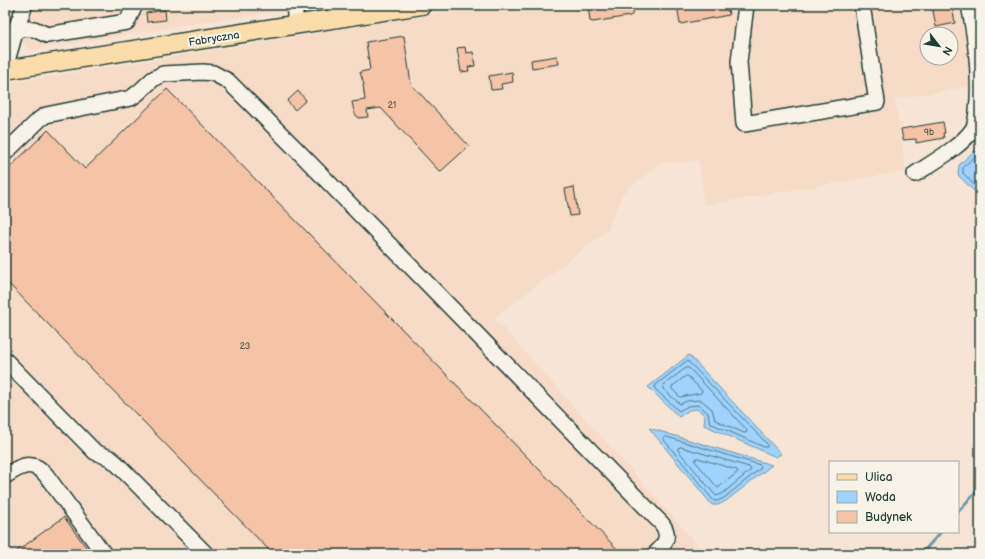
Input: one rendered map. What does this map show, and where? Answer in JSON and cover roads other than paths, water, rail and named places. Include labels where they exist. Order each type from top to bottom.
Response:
[{"type":"main road","name":"Fabryczna","points":[[5,70],[422,5]]},
{"type":"street","points":[[5,70],[16,29],[25,5]]},
{"type":"street","points":[[16,29],[34,29],[47,35],[127,22],[135,5]]},
{"type":"street","points":[[294,5],[296,24]]},
{"type":"street","points":[[746,5],[738,62],[744,124],[877,102],[862,5]]},
{"type":"street","points":[[915,174],[961,143],[973,129],[975,123],[978,101],[979,70],[969,5]]},
{"type":"street","points":[[5,153],[46,115],[131,98],[153,79],[162,74],[203,72],[213,73],[222,77],[244,96],[662,524],[666,530],[666,539],[664,544],[655,554]]},
{"type":"street","points":[[5,360],[95,452],[110,458],[116,463],[206,554]]},
{"type":"street","points":[[5,476],[15,469],[28,465],[38,468],[46,475],[104,554]]},
{"type":"water","points":[[974,151],[980,153],[980,197],[958,175],[959,165]]},
{"type":"water","points":[[689,355],[781,454],[776,457],[704,425],[705,415],[697,409],[689,410],[679,417],[648,387]]},
{"type":"water","points":[[649,428],[772,465],[726,501],[718,505],[712,505]]},
{"type":"waterway","points":[[959,511],[980,487]]},
{"type":"waterway","points":[[921,554],[940,533]]}]
